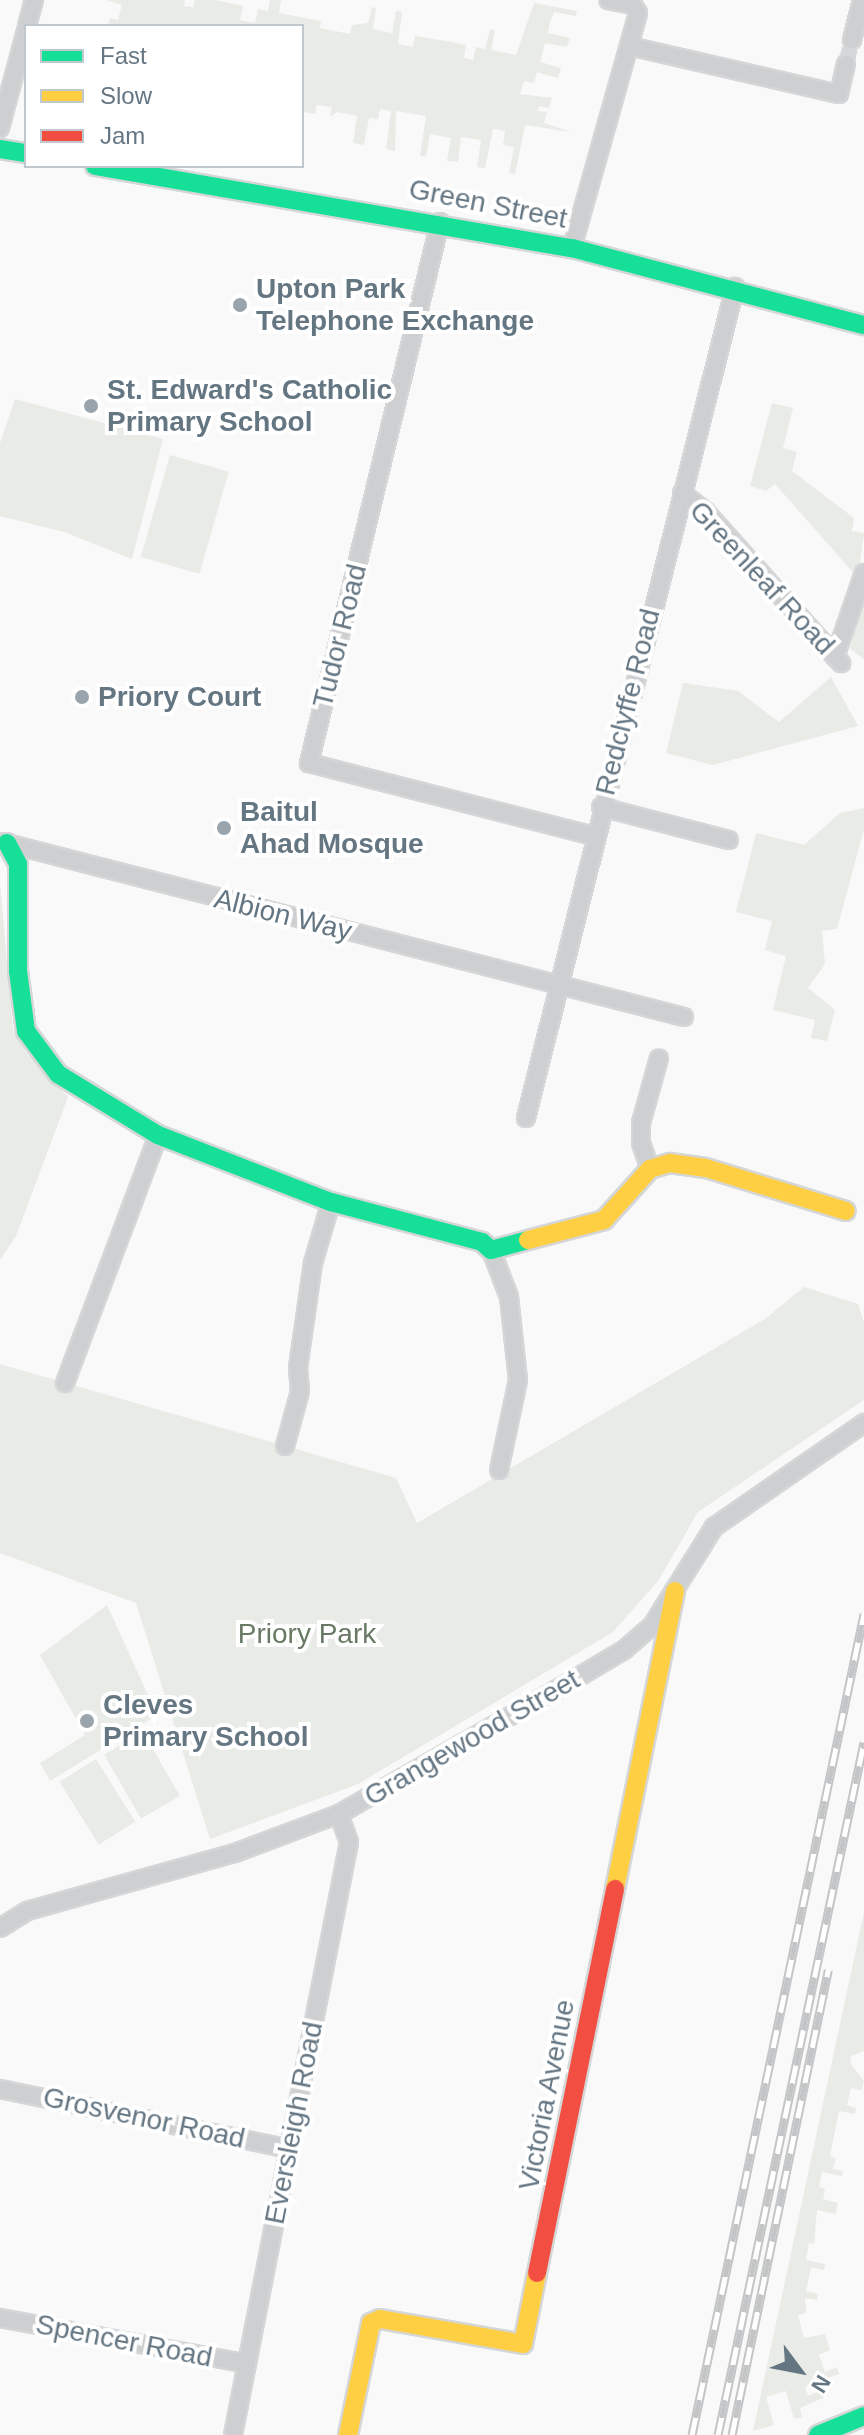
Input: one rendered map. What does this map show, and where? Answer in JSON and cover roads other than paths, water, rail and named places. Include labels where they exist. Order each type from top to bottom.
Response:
[{"type":"street","points":[[28,24],[34,0]]},
{"type":"street","points":[[572,248],[638,13],[633,5],[608,0]]},
{"type":"street","points":[[852,40],[862,0]]},
{"type":"street","points":[[0,128],[24,39]]},
{"type":"street","points":[[629,46],[839,94],[846,64]]},
{"type":"street","points":[[0,149],[24,153]]},
{"type":"street","name":"Green Street","points":[[107,168],[440,222],[572,248],[735,287],[864,325]]},
{"type":"street","name":"Tudor Road","points":[[440,222],[309,763],[594,836]]},
{"type":"street","name":"Redclyffe Road","points":[[526,1118],[601,807],[735,287]]},
{"type":"street","name":"Greenleaf Road","points":[[682,493],[838,660],[864,573]]},
{"type":"street","points":[[601,807],[729,840]]},
{"type":"street","points":[[3,842],[18,864],[18,971],[26,1031],[39,1055],[74,1084],[158,1135],[331,1202],[482,1242],[491,1250],[509,1297],[518,1380],[499,1470]]},
{"type":"street","name":"Albion Way","points":[[3,842],[684,1017]]},
{"type":"street","points":[[650,1169],[641,1143],[641,1123],[659,1058]]},
{"type":"street","points":[[65,1383],[158,1135]]},
{"type":"street","points":[[491,1250],[604,1220],[650,1169],[687,1164],[846,1211]]},
{"type":"street","points":[[285,1446],[300,1391],[298,1368],[313,1263],[331,1202]]},
{"type":"street","name":"Grangewood Street","points":[[0,1928],[27,1911],[235,1853],[339,1814],[624,1650],[652,1626],[714,1527],[864,1423]]},
{"type":"street","name":"Victoria Avenue","points":[[348,2435],[371,2323],[380,2319],[523,2344],[675,1591]]},
{"type":"street","name":"Eversleigh Road","points":[[233,2435],[349,1842],[339,1814]]},
{"type":"street","name":"Grosvenor Road","points":[[0,2089],[289,2149]]},
{"type":"street","name":"Spencer Road","points":[[0,2318],[247,2364]]},
{"type":"street","points":[[818,2435],[864,2416]]},
{"type":"tunnel","points":[[846,64],[852,40]]},
{"type":"railway","points":[[692,2435],[864,1614]]},
{"type":"railway","points":[[718,2435],[864,1742]]},
{"type":"railway","points":[[732,2435],[828,1970]]},
{"type":"place","name":"Upton Park Telephone Exchange","points":[[240,305]]},
{"type":"place","name":"St. Edward's Catholic Primary School","points":[[91,406]]},
{"type":"place","name":"Priory Court","points":[[82,697]]},
{"type":"place","name":"Baitul Ahad Mosque","points":[[224,828]]},
{"type":"place","name":"Cleves Primary School","points":[[87,1721]]},
{"type":"park label","name":"Priory Park","points":[[307,1634]]}]
